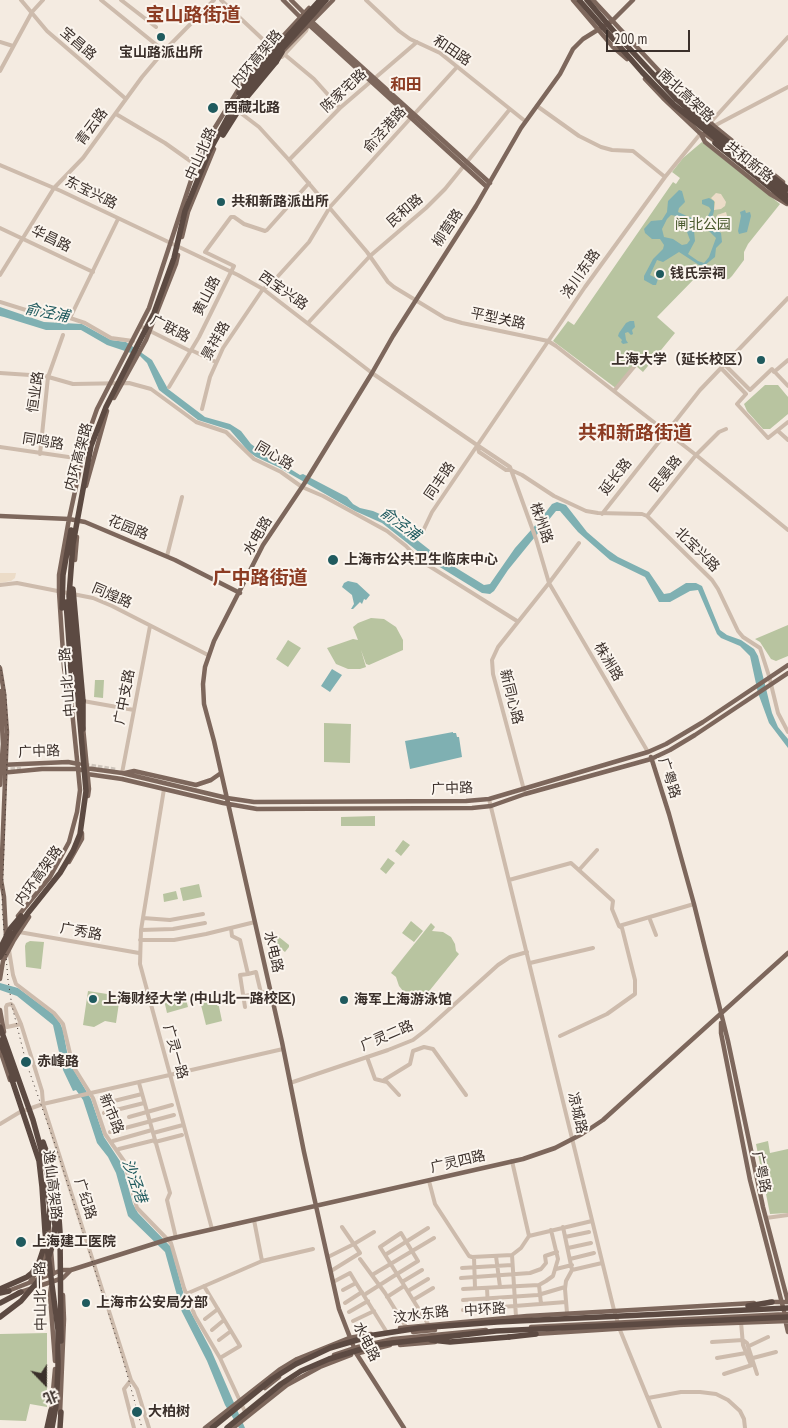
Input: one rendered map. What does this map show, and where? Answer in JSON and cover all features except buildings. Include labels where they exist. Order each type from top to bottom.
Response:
[{"type":"highway","name":"内环高架路","points":[[0,949],[10,929],[58,870],[71,849],[76,834],[82,801],[84,782],[68,634],[66,596],[72,528],[88,446],[103,406],[138,341],[158,294],[171,257],[183,210],[206,150],[234,100],[250,78],[318,0]]},
{"type":"highway","name":"内环高架路","points":[[1,958],[18,926],[60,873],[73,851],[80,834],[86,791],[69,596],[70,566],[80,500],[91,446],[106,407],[154,313],[174,258],[186,211],[209,152],[236,102],[326,0]]},
{"type":"highway","name":"南北高架路","points":[[578,0],[674,105],[788,196]]},
{"type":"highway","name":"南北高架路","points":[[588,0],[646,68],[690,112],[788,187]]},
{"type":"highway","points":[[594,8],[684,98]]},
{"type":"highway","points":[[200,174],[236,112],[283,53]]},
{"type":"highway","points":[[698,126],[715,143],[788,202]]},
{"type":"highway","points":[[70,691],[62,599],[63,575],[72,528]]},
{"type":"highway","points":[[70,566],[84,701],[84,729]]},
{"type":"highway","points":[[0,1316],[21,1301],[38,1281],[53,1244],[55,1226],[51,1190],[33,1120],[3,1027]]},
{"type":"highway","points":[[0,1039],[33,1135],[45,1180],[51,1234],[49,1247],[41,1269],[34,1280],[23,1295],[0,1313]]},
{"type":"highway","name":"逸仙高架路","points":[[0,1039],[39,1161],[45,1232],[58,1330],[58,1369],[53,1428]]},
{"type":"highway","points":[[26,1100],[51,1164],[59,1192],[62,1246]]},
{"type":"highway","name":"逸仙高架路","points":[[33,1120],[54,1182],[60,1232],[61,1389],[53,1428]]},
{"type":"highway","points":[[0,1289],[27,1277],[37,1267],[47,1236],[49,1207]]},
{"type":"highway","points":[[0,1294],[9,1291]]},
{"type":"highway","points":[[0,1301],[21,1292]]},
{"type":"highway","points":[[643,1314],[662,1310],[748,1306],[772,1302]]},
{"type":"highway","name":"中环路","points":[[208,1428],[282,1372],[318,1353],[359,1339],[397,1331],[467,1324],[643,1314],[787,1314]]},
{"type":"highway","name":"中环路","points":[[230,1421],[281,1384],[314,1365],[368,1346],[422,1338],[525,1329],[787,1314]]},
{"type":"highway","points":[[422,1338],[450,1342],[536,1334]]},
{"type":"highway","points":[[51,1410],[53,1428]]},
{"type":"highway","points":[[53,1428],[61,1411]]},
{"type":"main road","points":[[284,0],[375,77],[413,116]]},
{"type":"main road","points":[[291,0],[302,15]]},
{"type":"main road","name":"中山北路","points":[[120,364],[149,308],[201,150],[248,74],[318,0]]},
{"type":"main road","name":"中山北路","points":[[131,368],[150,330],[176,264],[188,212],[209,159],[237,110],[256,82],[333,0]]},
{"type":"main road","name":"共和新路","points":[[573,0],[601,29]]},
{"type":"main road","name":"共和新路","points":[[578,0],[662,98],[701,134],[705,142],[770,194],[788,202]]},
{"type":"main road","name":"共和新路","points":[[588,0],[672,90],[684,98],[712,124],[788,187]]},
{"type":"main road","name":"共和新路","points":[[593,0],[610,22]]},
{"type":"main road","name":"柳营路","points":[[303,486],[436,266],[489,185],[525,121],[560,74],[573,49],[583,39],[610,22],[634,0]]},
{"type":"main road","points":[[311,23],[370,81],[413,116],[489,185]]},
{"type":"main road","name":"共和新路","points":[[701,134],[705,134],[777,189],[788,202]]},
{"type":"main road","name":"中山北一路","points":[[0,942],[50,877],[69,842],[77,812],[80,790],[70,691],[67,686],[64,668],[59,575],[82,459],[97,409],[120,364]]},
{"type":"main road","name":"中山北一路","points":[[1,958],[9,950],[18,932],[74,856],[82,839],[89,789],[72,593],[78,521],[100,431],[109,407],[131,368]]},
{"type":"main road","name":"水电路","points":[[303,486],[263,545],[240,593],[216,636],[208,655],[204,675],[203,698],[271,991],[339,1309],[356,1353],[404,1428]]},
{"type":"main road","name":"花园路","points":[[0,516],[78,521],[167,556],[240,593]]},
{"type":"main road","name":"广中路","points":[[88,772],[122,773],[227,798],[254,802],[466,801],[489,798],[648,752],[666,744],[788,665]]},
{"type":"main road","points":[[0,668],[6,708],[0,785]]},
{"type":"main road","name":"广中路","points":[[88,772],[228,804],[256,808],[367,809],[472,808],[490,806],[651,758],[670,750],[788,673]]},
{"type":"main road","points":[[0,691],[3,764]]},
{"type":"main road","name":"广粤路","points":[[648,752],[694,904],[728,1041],[766,1218],[788,1302]]},
{"type":"main road","name":"广中路","points":[[3,764],[78,766]]},
{"type":"main road","points":[[78,766],[88,772]]},
{"type":"main road","name":"广中路","points":[[2,772],[78,766]]},
{"type":"main road","points":[[122,773],[134,770],[196,785],[211,780],[221,773]]},
{"type":"main road","points":[[2,772],[1,880],[9,950]]},
{"type":"main road","points":[[107,775],[131,779],[145,785]]},
{"type":"main road","points":[[167,782],[214,793],[218,796]]},
{"type":"main road","points":[[0,942],[2,967],[0,979]]},
{"type":"main road","name":"广灵四路","points":[[9,1291],[62,1270],[71,1270],[168,1240],[429,1181],[543,1153],[572,1140],[608,1116],[788,954]]},
{"type":"main road","name":"中山北一路","points":[[0,1010],[3,1027],[48,1162],[55,1190],[57,1236],[62,1246],[62,1270],[59,1280],[59,1291],[64,1333]]},
{"type":"main road","name":"广粤路","points":[[720,1014],[721,1033],[750,1180],[781,1302],[787,1314],[788,1332]]},
{"type":"main road","name":"中山北一路","points":[[0,1050],[40,1171],[49,1207],[53,1273],[59,1280],[64,1333],[61,1411]]},
{"type":"main road","points":[[30,1282],[41,1265],[46,1250],[49,1207]]},
{"type":"main road","name":"广灵四路","points":[[59,1280],[71,1270]]},
{"type":"main road","points":[[21,1292],[59,1280]]},
{"type":"main road","name":"中山北一路","points":[[51,1410],[56,1357],[53,1348],[53,1317],[50,1289],[59,1280]]},
{"type":"main road","name":"汶水东路","points":[[223,1428],[239,1412],[286,1373],[315,1357],[386,1331],[428,1324],[536,1315],[677,1306],[788,1302]]},
{"type":"main road","points":[[718,1304],[736,1312]]},
{"type":"main road","points":[[658,1318],[677,1306]]},
{"type":"main road","name":"汶水东路","points":[[244,1408],[298,1371],[351,1343],[400,1333],[736,1312],[787,1314]]},
{"type":"main road","name":"汶水东路","points":[[658,1318],[787,1314]]},
{"type":"main road","name":"汶水东路","points":[[234,1427],[292,1382],[320,1366],[356,1353],[392,1345],[536,1334],[741,1322],[787,1314]]},
{"type":"main road","points":[[525,1322],[536,1315]]},
{"type":"main road","points":[[710,1324],[718,1317]]},
{"type":"main road","points":[[658,1318],[676,1325]]},
{"type":"main road","name":"汶水东路","points":[[208,1428],[225,1412],[291,1363],[326,1346],[525,1322],[617,1320]]},
{"type":"main road","points":[[445,1323],[466,1329]]},
{"type":"main road","points":[[447,1340],[466,1329]]},
{"type":"main road","points":[[393,1339],[407,1344]]},
{"type":"main road","points":[[286,1373],[291,1363]]},
{"type":"main road","points":[[292,1382],[298,1371]]},
{"type":"main road","name":"汶水东路","points":[[216,1428],[230,1421]]},
{"type":"street","name":"宝昌路","points":[[21,0],[47,31],[126,99]]},
{"type":"street","points":[[0,71],[32,12],[43,0]]},
{"type":"street","points":[[101,0],[164,51]]},
{"type":"street","points":[[121,0],[156,27]]},
{"type":"street","name":"青云路","points":[[0,275],[54,188],[83,158],[164,51],[214,0]]},
{"type":"street","points":[[221,0],[272,48]]},
{"type":"street","name":"和田路","points":[[366,0],[394,27],[457,66],[525,121]]},
{"type":"street","name":"洛川东路","points":[[477,445],[664,177],[788,36]]},
{"type":"street","points":[[0,42],[13,46]]},
{"type":"street","name":"陈家宅路","points":[[289,160],[340,108],[417,42]]},
{"type":"street","points":[[283,53],[309,74],[340,108]]},
{"type":"street","name":"俞泾港路","points":[[263,289],[270,285],[309,242],[330,207],[457,66]]},
{"type":"street","points":[[712,124],[788,87]]},
{"type":"street","name":"平型关路","points":[[228,104],[259,127],[289,160],[370,256],[388,282],[445,318],[548,341],[696,455],[788,530]]},
{"type":"street","points":[[537,106],[579,136],[601,147],[612,150],[633,151],[664,177]]},
{"type":"street","name":"民和路","points":[[308,323],[370,256],[430,204],[466,164],[510,109]]},
{"type":"street","points":[[116,114],[165,143],[196,165]]},
{"type":"street","name":"东宝兴路","points":[[0,165],[54,188],[170,244]]},
{"type":"street","name":"黄山路","points":[[169,387],[191,351],[234,266],[205,252],[229,218],[232,217],[244,224],[267,230],[309,183]]},
{"type":"street","points":[[70,318],[118,218]]},
{"type":"street","name":"华昌路","points":[[0,228],[92,272]]},
{"type":"street","name":"西宝兴路","points":[[170,244],[263,289],[372,373]]},
{"type":"street","name":"景祥路","points":[[202,409],[216,362],[228,338],[263,289]]},
{"type":"street","name":"延长路","points":[[602,514],[700,390],[788,298]]},
{"type":"street","points":[[0,302],[29,311],[70,318],[85,323],[112,338],[132,342]]},
{"type":"street","name":"广联路","points":[[140,326],[216,362]]},
{"type":"street","name":"恒业路","points":[[40,454],[48,377],[63,335]]},
{"type":"street","points":[[774,372],[788,360]]},
{"type":"street","points":[[614,392],[638,362]]},
{"type":"street","points":[[724,364],[750,390]]},
{"type":"street","points":[[721,368],[746,394]]},
{"type":"street","points":[[788,386],[772,369],[738,404],[754,425],[768,438],[788,422]]},
{"type":"street","name":"同心路","points":[[0,373],[48,377],[74,384],[122,383],[151,389],[196,422],[226,432],[251,457],[387,531],[418,558],[517,621]]},
{"type":"street","points":[[372,373],[510,467],[511,470],[559,498],[586,511],[602,514],[640,514],[647,516]]},
{"type":"street","name":"民晏路","points":[[647,516],[696,455],[719,432],[726,428]]},
{"type":"street","points":[[778,431],[788,440]]},
{"type":"street","name":"同丰路","points":[[423,531],[432,512],[477,445]]},
{"type":"street","name":"同鸣路","points":[[0,447],[82,459]]},
{"type":"street","name":"株州路","points":[[511,470],[536,539],[549,583]]},
{"type":"street","points":[[167,556],[182,497]]},
{"type":"street","name":"北宝兴路","points":[[647,516],[714,582],[738,631],[761,650],[779,716],[788,732]]},
{"type":"street","name":"新同心路","points":[[525,794],[491,667],[493,656],[517,621],[579,543]]},
{"type":"street","name":"同煌路","points":[[0,585],[8,583],[21,584],[72,593],[104,602],[208,655]]},
{"type":"street","name":"株洲路","points":[[549,583],[648,752]]},
{"type":"street","name":"广中支路","points":[[122,773],[150,626]]},
{"type":"street","points":[[84,701],[134,710]]},
{"type":"street","name":"广灵一路","points":[[164,789],[139,953],[143,981],[212,1230]]},
{"type":"street","name":"凉城路","points":[[489,798],[614,1310],[620,1330],[660,1428]]},
{"type":"street","points":[[579,870],[597,850]]},
{"type":"street","points":[[509,880],[571,863],[613,902],[612,908],[618,926],[622,928],[634,980],[635,994],[607,1014],[560,1036]]},
{"type":"street","points":[[618,926],[694,904]]},
{"type":"street","points":[[143,918],[170,920],[203,914]]},
{"type":"street","points":[[649,917],[656,935]]},
{"type":"street","points":[[140,940],[174,940],[255,922]]},
{"type":"street","points":[[141,930],[173,929],[205,923]]},
{"type":"street","points":[[230,928],[232,936],[240,940],[248,974]]},
{"type":"street","name":"广秀路","points":[[18,932],[139,953]]},
{"type":"street","points":[[530,963],[593,948]]},
{"type":"street","name":"新市路","points":[[9,950],[15,981],[61,1020],[73,1066],[89,1094],[105,1134],[124,1161],[137,1208],[173,1247],[186,1294],[195,1316],[220,1358],[237,1403],[244,1408]]},
{"type":"street","name":"广灵二路","points":[[290,1083],[409,1042],[426,1030],[498,965],[510,957],[527,952]]},
{"type":"street","points":[[245,1007],[240,975],[256,972],[261,993]]},
{"type":"street","points":[[244,996],[271,991]]},
{"type":"street","name":"广纪路","points":[[3,1027],[6,1007],[9,1004],[13,1006],[21,1024],[42,1091],[43,1104],[131,1380],[137,1389],[149,1428]]},
{"type":"street","points":[[3,1027],[21,1024]]},
{"type":"street","points":[[409,1042],[415,1050]]},
{"type":"street","points":[[384,1080],[410,1064],[413,1051],[424,1047],[432,1049],[466,1096]]},
{"type":"street","points":[[0,1124],[20,1112],[43,1104],[283,1050]]},
{"type":"street","points":[[367,1057],[375,1078],[387,1082],[399,1096]]},
{"type":"street","points":[[139,1083],[170,1193],[167,1200],[176,1238]]},
{"type":"street","points":[[102,1104],[142,1094]]},
{"type":"street","points":[[104,1113],[144,1102]]},
{"type":"street","points":[[129,1117],[172,1105]]},
{"type":"street","points":[[110,1132],[174,1115]]},
{"type":"street","points":[[113,1141],[183,1125]]},
{"type":"street","points":[[119,1149],[182,1135]]},
{"type":"street","points":[[512,1161],[529,1236]]},
{"type":"street","points":[[429,1181],[435,1204],[469,1256],[512,1254],[520,1248],[529,1236],[592,1221]]},
{"type":"street","points":[[766,1218],[788,1215]]},
{"type":"street","points":[[254,1220],[262,1262]]},
{"type":"street","points":[[331,1271],[360,1253],[342,1227]]},
{"type":"street","points":[[385,1255],[428,1228]]},
{"type":"street","points":[[563,1228],[572,1265],[572,1270],[565,1287],[567,1313]]},
{"type":"street","points":[[463,1289],[539,1285],[553,1276],[556,1269],[557,1254],[551,1230]]},
{"type":"street","points":[[328,1257],[374,1232]]},
{"type":"street","points":[[565,1237],[589,1232]]},
{"type":"street","points":[[345,1303],[379,1285],[397,1274],[418,1261],[401,1233],[380,1247],[390,1264],[397,1274],[408,1291],[428,1324]]},
{"type":"street","points":[[372,1275],[434,1238]]},
{"type":"street","points":[[555,1245],[566,1242]]},
{"type":"street","points":[[569,1253],[591,1243]]},
{"type":"street","points":[[186,1294],[262,1262],[313,1249]]},
{"type":"street","points":[[462,1278],[530,1273],[541,1269],[546,1263],[545,1256],[569,1253],[594,1253]]},
{"type":"street","points":[[512,1254],[516,1317]]},
{"type":"street","points":[[496,1256],[500,1287]]},
{"type":"street","points":[[474,1257],[475,1288]]},
{"type":"street","points":[[360,1259],[406,1327]]},
{"type":"street","points":[[572,1270],[602,1263]]},
{"type":"street","points":[[462,1268],[512,1265]]},
{"type":"street","points":[[556,1269],[572,1265]]},
{"type":"street","points":[[387,1297],[422,1270]]},
{"type":"street","points":[[333,1282],[350,1273],[386,1331]]},
{"type":"street","points":[[408,1291],[428,1279]]},
{"type":"street","points":[[343,1290],[356,1283]]},
{"type":"street","points":[[539,1285],[541,1304]]},
{"type":"street","points":[[204,1286],[240,1346],[220,1358]]},
{"type":"street","points":[[463,1300],[540,1295],[565,1287]]},
{"type":"street","points":[[413,1300],[433,1288]]},
{"type":"street","points":[[487,1288],[488,1308]]},
{"type":"street","points":[[196,1307],[209,1296]]},
{"type":"street","points":[[349,1312],[368,1301]]},
{"type":"street","points":[[464,1310],[566,1302]]},
{"type":"street","points":[[205,1319],[218,1309]]},
{"type":"street","points":[[353,1321],[374,1311]]},
{"type":"street","points":[[212,1330],[224,1320]]},
{"type":"street","points":[[741,1322],[746,1353],[757,1374]]},
{"type":"street","points":[[219,1340],[231,1331]]},
{"type":"street","points":[[431,1342],[449,1344],[527,1338],[536,1334]]},
{"type":"street","points":[[749,1346],[768,1337]]},
{"type":"street","points":[[712,1342],[743,1340],[749,1346],[753,1365]]},
{"type":"street","points":[[753,1358],[776,1352]]},
{"type":"street","points":[[717,1358],[746,1353]]},
{"type":"street","points":[[724,1374],[753,1365]]},
{"type":"street","name":"广纪路","points":[[131,1380],[124,1389],[134,1428]]},
{"type":"street","points":[[648,1398],[681,1392],[716,1394],[728,1400],[740,1412],[746,1428]]},
{"type":"street","points":[[244,1408],[246,1418]]},
{"type":"street","points":[[225,1412],[234,1427]]},
{"type":"green space","name":"闸北公园","points":[[702,142],[780,204],[748,244],[744,252],[744,260],[729,279],[723,280],[705,274],[697,276],[657,317],[675,333],[643,372],[636,366],[617,389],[553,341],[568,321],[574,325],[673,182],[676,184],[680,178],[672,172],[683,158]]},
{"type":"green space","points":[[765,385],[778,385],[788,397],[788,414],[770,429],[763,429],[747,411],[744,404]]},
{"type":"green space","points":[[371,618],[384,619],[396,627],[403,640],[403,650],[369,665],[366,664],[361,650],[366,667],[360,669],[348,669],[336,664],[327,648],[353,639],[358,640],[353,627]]},
{"type":"green space","points":[[788,625],[788,656],[776,661],[771,659],[760,642],[755,639]]},
{"type":"green space","points":[[288,640],[301,648],[288,667],[276,659]]},
{"type":"green space","points":[[95,680],[104,680],[103,698],[94,697]]},
{"type":"green space","points":[[324,723],[351,724],[350,763],[324,762]]},
{"type":"green space","points":[[375,816],[375,826],[341,826],[341,817]]},
{"type":"green space","points":[[403,840],[410,845],[401,856],[395,851]]},
{"type":"green space","points":[[388,858],[395,863],[386,874],[380,869]]},
{"type":"green space","points":[[199,884],[202,897],[183,901],[180,888]]},
{"type":"green space","points":[[176,891],[178,899],[164,902],[163,894]]},
{"type":"green space","points":[[411,921],[423,931],[414,942],[402,933]]},
{"type":"green space","points":[[431,923],[435,927],[432,931],[443,932],[451,937],[459,954],[422,1000],[418,997],[419,995],[411,995],[403,991],[396,977],[391,973]]},
{"type":"green space","points":[[279,937],[289,945],[285,952],[274,943]]},
{"type":"green space","points":[[30,941],[44,942],[41,969],[26,967],[25,946]]},
{"type":"green space","points":[[88,991],[120,996],[116,1023],[105,1021],[94,1027],[83,1025]]},
{"type":"green space","points":[[185,995],[188,1007],[167,1013],[164,1000]]},
{"type":"green space","points":[[217,997],[222,1021],[206,1025],[200,1001]]},
{"type":"green space","points":[[768,1141],[770,1153],[788,1149],[788,1213],[770,1214],[756,1144]]},
{"type":"green space","points":[[47,1333],[47,1407],[30,1404],[26,1421],[0,1420],[0,1334]]},
{"type":"shaded area","points":[[716,193],[721,194],[726,202],[725,206],[721,209],[714,210],[715,202],[711,198]]},
{"type":"shaded area","points":[[726,212],[731,230],[721,232],[717,215]]},
{"type":"shaded area","points":[[0,573],[16,573],[15,578],[11,581],[0,583]]},
{"type":"water","points":[[679,190],[682,191],[685,202],[678,212],[696,219],[700,224],[705,222],[711,210],[702,204],[702,200],[709,198],[714,201],[714,211],[710,226],[721,233],[722,242],[716,248],[715,257],[705,265],[699,265],[679,252],[663,262],[657,260],[650,275],[658,279],[656,285],[653,285],[644,280],[644,276],[653,259],[663,249],[664,245],[660,239],[652,239],[645,233],[644,229],[651,221],[662,220],[667,212],[668,201]],"holes":[[[671,215],[676,216],[689,225],[687,232],[690,240],[687,244],[682,245],[673,239],[664,237],[662,229]],[[707,229],[716,238],[709,257],[704,263],[688,254],[695,241],[694,231]]]},
{"type":"water","points":[[745,210],[746,213],[750,212],[751,216],[747,232],[739,234],[740,212]]},
{"type":"water","points":[[0,307],[44,322],[82,324],[111,340],[126,342],[152,360],[168,389],[205,417],[230,424],[241,431],[251,444],[300,475],[303,474],[347,497],[360,508],[389,518],[440,558],[484,585],[490,584],[515,548],[552,504],[557,502],[566,505],[587,532],[608,550],[649,572],[664,594],[670,593],[686,583],[696,583],[702,586],[720,630],[727,635],[741,640],[754,649],[758,656],[772,713],[778,727],[788,739],[788,748],[769,723],[758,693],[750,656],[740,646],[721,638],[717,634],[698,590],[690,591],[670,602],[659,602],[645,577],[610,560],[578,532],[560,511],[556,511],[508,570],[494,591],[490,594],[482,593],[430,561],[382,523],[355,511],[278,467],[256,457],[249,452],[230,430],[198,420],[159,390],[147,363],[140,356],[107,345],[81,330],[46,330],[0,316]]},
{"type":"water","points":[[634,321],[633,334],[625,333],[628,343],[623,344],[618,336],[626,323]]},
{"type":"water","points":[[348,581],[357,583],[370,595],[366,600],[364,599],[362,604],[360,602],[353,609],[351,609],[354,604],[352,595],[342,587]]},
{"type":"water","points":[[332,669],[342,675],[330,692],[321,686]]},
{"type":"water","points":[[453,732],[459,737],[462,757],[410,769],[405,741]]},
{"type":"water","points":[[0,983],[18,988],[53,1014],[60,1023],[69,1062],[91,1099],[104,1137],[122,1164],[133,1204],[138,1213],[171,1247],[186,1303],[211,1350],[245,1428],[239,1428],[225,1405],[207,1361],[181,1310],[165,1252],[128,1216],[116,1173],[108,1157],[97,1143],[83,1100],[76,1090],[73,1091],[63,1070],[53,1025],[17,996],[0,990]]},
{"type":"tunnel","points":[[85,765],[117,770]]},
{"type":"tunnel","points":[[4,770],[21,769]]},
{"type":"railway","points":[[0,665],[6,695],[8,733],[2,907],[12,1006],[26,1062],[57,1150],[122,1356],[142,1428]]},
{"type":"place","name":"宝山路派出所","points":[[161,37]]},
{"type":"place","name":"西藏北路","points":[[213,108]]},
{"type":"place","name":"共和新路派出所","points":[[221,202]]},
{"type":"place","name":"钱氏宗祠","points":[[660,274]]},
{"type":"place","name":"上海大学（延长校区）","points":[[761,360]]},
{"type":"place","name":"上海市公共卫生临床中心","points":[[333,560]]},
{"type":"place","name":"上海财经大学 (中山北一路校区)","points":[[93,999]]},
{"type":"place","name":"海军上海游泳馆","points":[[344,1000]]},
{"type":"place","name":"赤峰路","points":[[26,1062]]},
{"type":"place","name":"上海建工医院","points":[[21,1242]]},
{"type":"place","name":"上海市公安局分部","points":[[86,1303]]},
{"type":"place","name":"大柏树","points":[[137,1412]]},
{"type":"district","name":"宝山路街道","points":[[193,16]]},
{"type":"district","name":"和田","points":[[406,85]]},
{"type":"district","name":"共和新路街道","points":[[635,434]]},
{"type":"district","name":"广中路街道","points":[[260,579]]},
{"type":"water label","name":"俞泾浦","points":[[47,313]]},
{"type":"water label","name":"俞泾浦","points":[[400,524]]},
{"type":"water label","name":"沙泾港","points":[[134,1181]]}]
